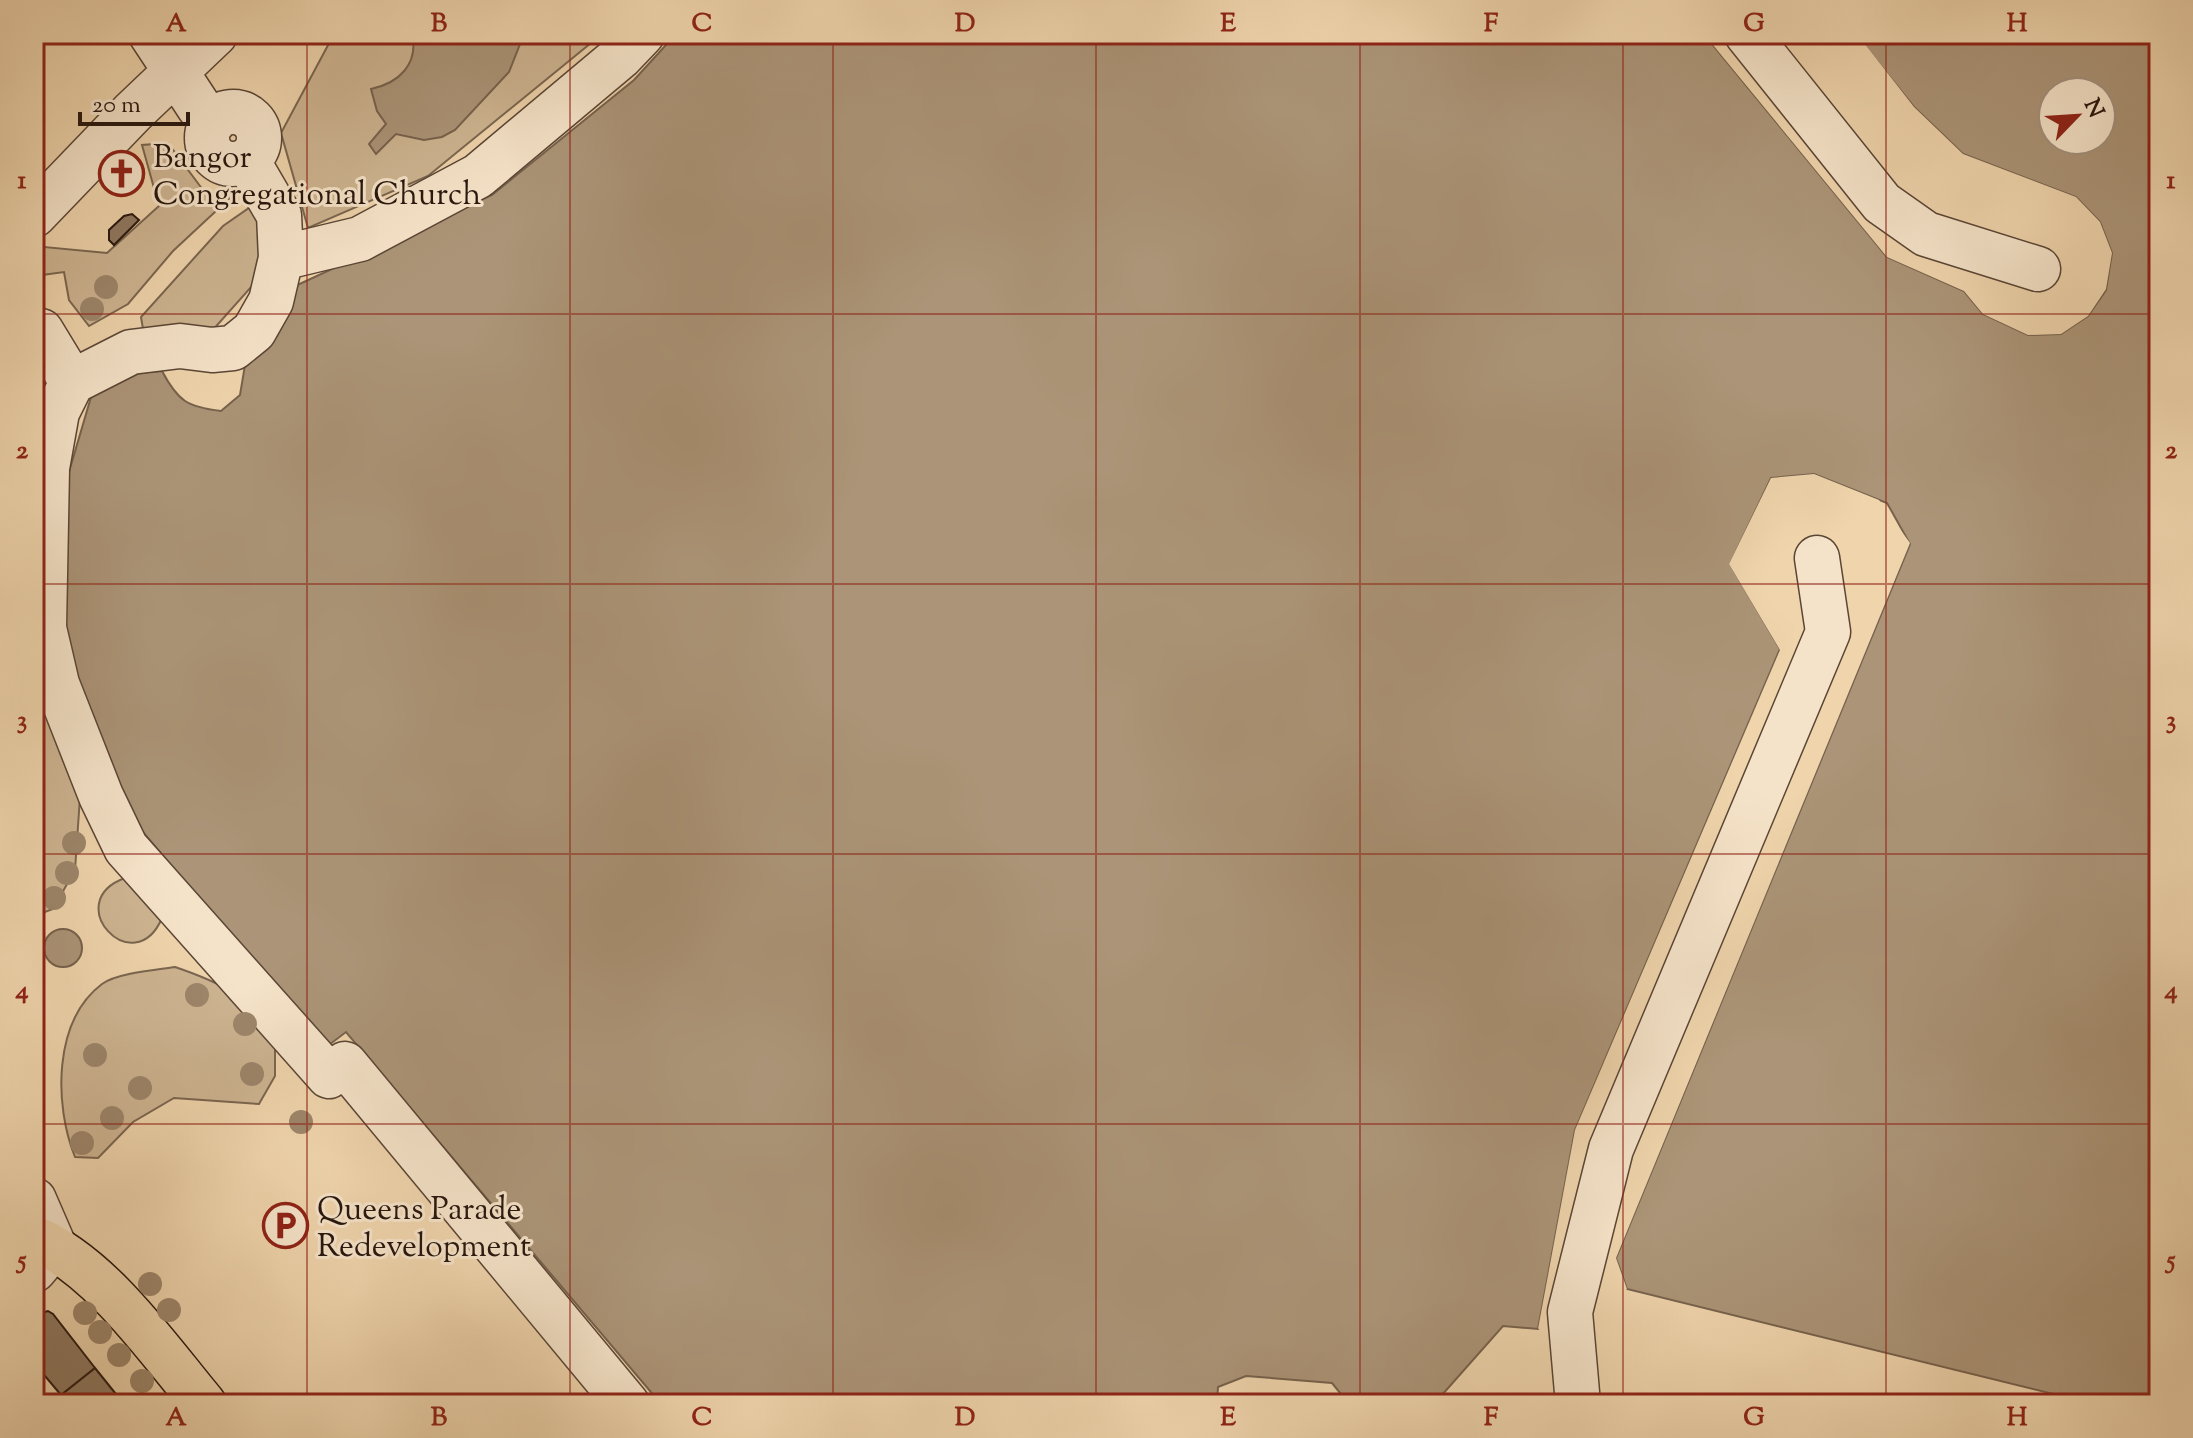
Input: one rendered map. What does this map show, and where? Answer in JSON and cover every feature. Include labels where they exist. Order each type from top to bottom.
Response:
[{"type":"main road","points":[[41,1251],[113,1295],[204,1404]]},
{"type":"street","points":[[151,34],[199,107],[213,122],[234,112],[242,113],[255,123],[260,139],[258,177],[279,215],[281,258],[271,301],[254,331],[233,348],[212,350],[180,346],[131,352],[72,382],[57,412],[47,468],[44,628],[57,684],[101,796],[126,848],[329,1076],[345,1064],[627,1404]]},
{"type":"street","points":[[34,215],[175,70],[215,34]]},
{"type":"street","points":[[281,258],[360,239],[478,176],[620,57],[642,34]]},
{"type":"street","points":[[1747,34],[1882,203],[1926,234],[2038,269]]},
{"type":"street","points":[[41,331],[72,382]]},
{"type":"street","points":[[1578,1404],[1570,1312],[1611,1149],[1828,632],[1817,558]]},
{"type":"street","points":[[34,1200],[41,1251]]},
{"type":"shaded area","points":[[334,34],[602,34],[428,176],[308,228],[281,133]]},
{"type":"shaded area","points":[[412,34],[524,34],[509,72],[455,130],[442,137],[424,140],[396,134],[376,154],[369,144],[386,124],[377,111],[371,89],[390,82],[405,70],[412,54]]},
{"type":"shaded area","points":[[676,34],[1704,34],[1887,257],[1964,291],[1983,314],[2028,335],[2061,334],[2088,316],[2106,290],[2112,253],[2100,222],[2076,197],[1963,154],[1914,107],[1855,34],[2159,34],[2159,1404],[2094,1404],[1627,1289],[1616,1258],[1910,544],[1887,503],[1814,474],[1771,478],[1730,564],[1780,649],[1575,1130],[1538,1329],[1503,1326],[1434,1404],[1349,1404],[1332,1383],[1246,1376],[1218,1387],[1217,1404],[661,1404],[346,1032],[325,1048],[137,825],[61,645],[59,506],[91,397],[124,373],[162,371],[185,401],[221,411],[240,395],[245,365],[264,349],[277,332],[293,287],[492,195],[634,80]]},
{"type":"shaded area","points":[[168,143],[203,190],[230,198],[173,251],[128,304],[89,326],[69,300],[64,272],[34,276],[34,246],[107,253],[159,206],[142,145]]},
{"type":"shaded area","points":[[259,201],[268,268],[211,332],[144,335],[141,317],[223,226]]},
{"type":"shaded area","points":[[34,666],[80,797],[75,870],[53,909],[34,916]]},
{"type":"shaded area","points":[[125,878],[162,918],[150,936],[135,943],[121,940],[108,931],[100,918],[99,904],[106,889]]},
{"type":"shaded area","points":[[63,929],[77,934],[82,948],[77,962],[63,967],[49,962],[44,948],[49,934]]},
{"type":"shaded area","points":[[175,967],[229,990],[275,1028],[275,1076],[259,1104],[174,1098],[133,1122],[98,1158],[75,1157],[63,1113],[61,1089],[66,1041],[74,1019],[86,1000],[109,980],[137,972]]},
{"type":"pier","points":[[1704,34],[1709,34],[1889,253],[1966,287],[1986,310],[2029,331],[2060,330],[2085,313],[2102,288],[2108,253],[2096,224],[2073,201],[1961,158],[1911,109],[1851,34],[1857,34],[1914,107],[1963,154],[2076,197],[2100,222],[2112,253],[2106,289],[2088,316],[2061,334],[2028,335],[1983,314],[1964,291],[1887,257]]},
{"type":"pier","points":[[1814,474],[1879,500],[1883,506],[1814,478],[1773,481],[1734,564],[1784,650],[1579,1131],[1542,1327],[1538,1329],[1575,1130],[1780,650],[1729,564],[1771,478]]},
{"type":"pier","points":[[1889,514],[1910,543],[1616,1258],[1627,1289],[1623,1291],[1612,1257],[1906,544]]},
{"type":"building","points":[[132,214],[139,220],[114,245],[109,240],[109,230],[124,216]]},
{"type":"building","points":[[48,1311],[95,1368],[61,1395],[34,1363],[34,1320]]},
{"type":"building","points":[[95,1368],[124,1404],[53,1404],[61,1395]]},
{"type":"place","name":"Bangor Congregational Church","points":[[122,174]]},
{"type":"place","name":"Queens Parade Redevelopment","points":[[286,1226]]}]
